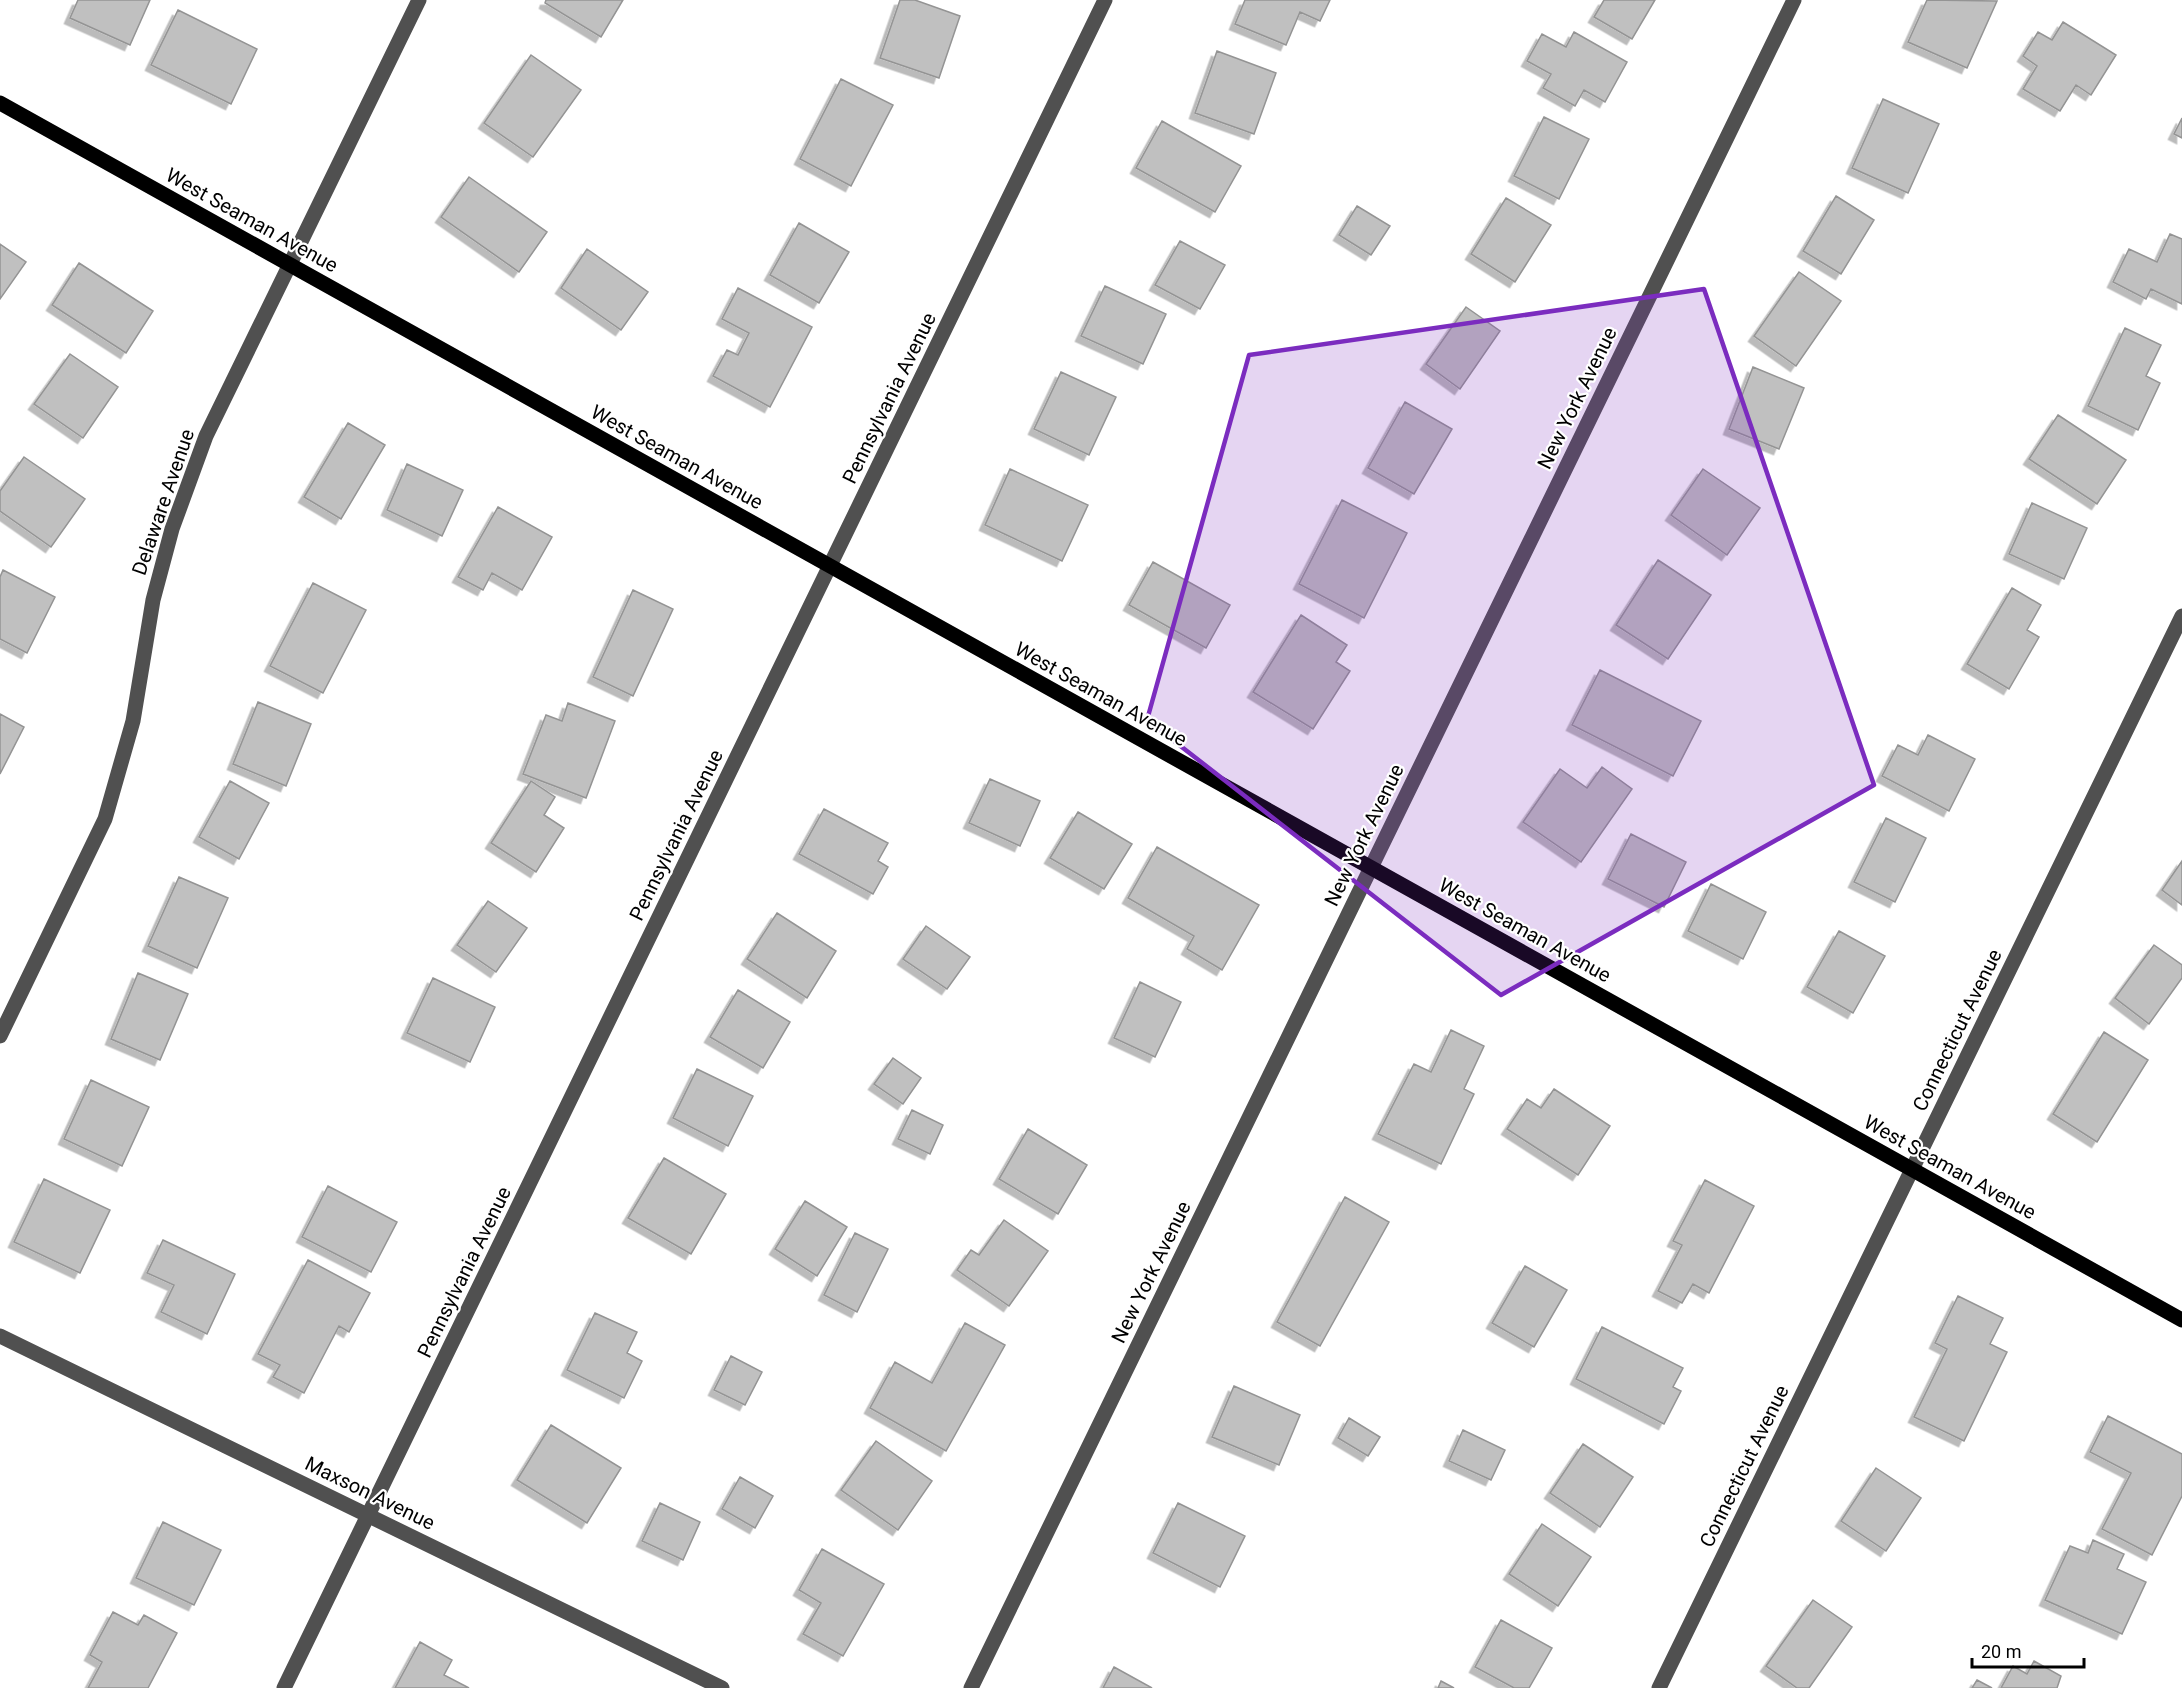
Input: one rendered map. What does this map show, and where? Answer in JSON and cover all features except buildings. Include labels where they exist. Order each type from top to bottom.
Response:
[{"type":"main road","name":"West Seaman Avenue","points":[[0,103],[2182,1320]]},
{"type":"street","name":"Delaware Avenue","points":[[0,1036],[105,819],[133,721],[153,600],[172,530],[206,436],[419,0]]},
{"type":"street","name":"Pennsylvania Avenue","points":[[284,1688],[1105,0]]},
{"type":"street","name":"New York Avenue","points":[[972,1688],[1794,0]]},
{"type":"street","name":"Connecticut Avenue","points":[[1659,1688],[2182,616]]},
{"type":"street","name":"Maxson Avenue","points":[[0,1336],[722,1688]]},
{"type":"highlighted area","points":[[1704,289],[1874,785],[1501,995],[1147,720],[1249,355]]}]
